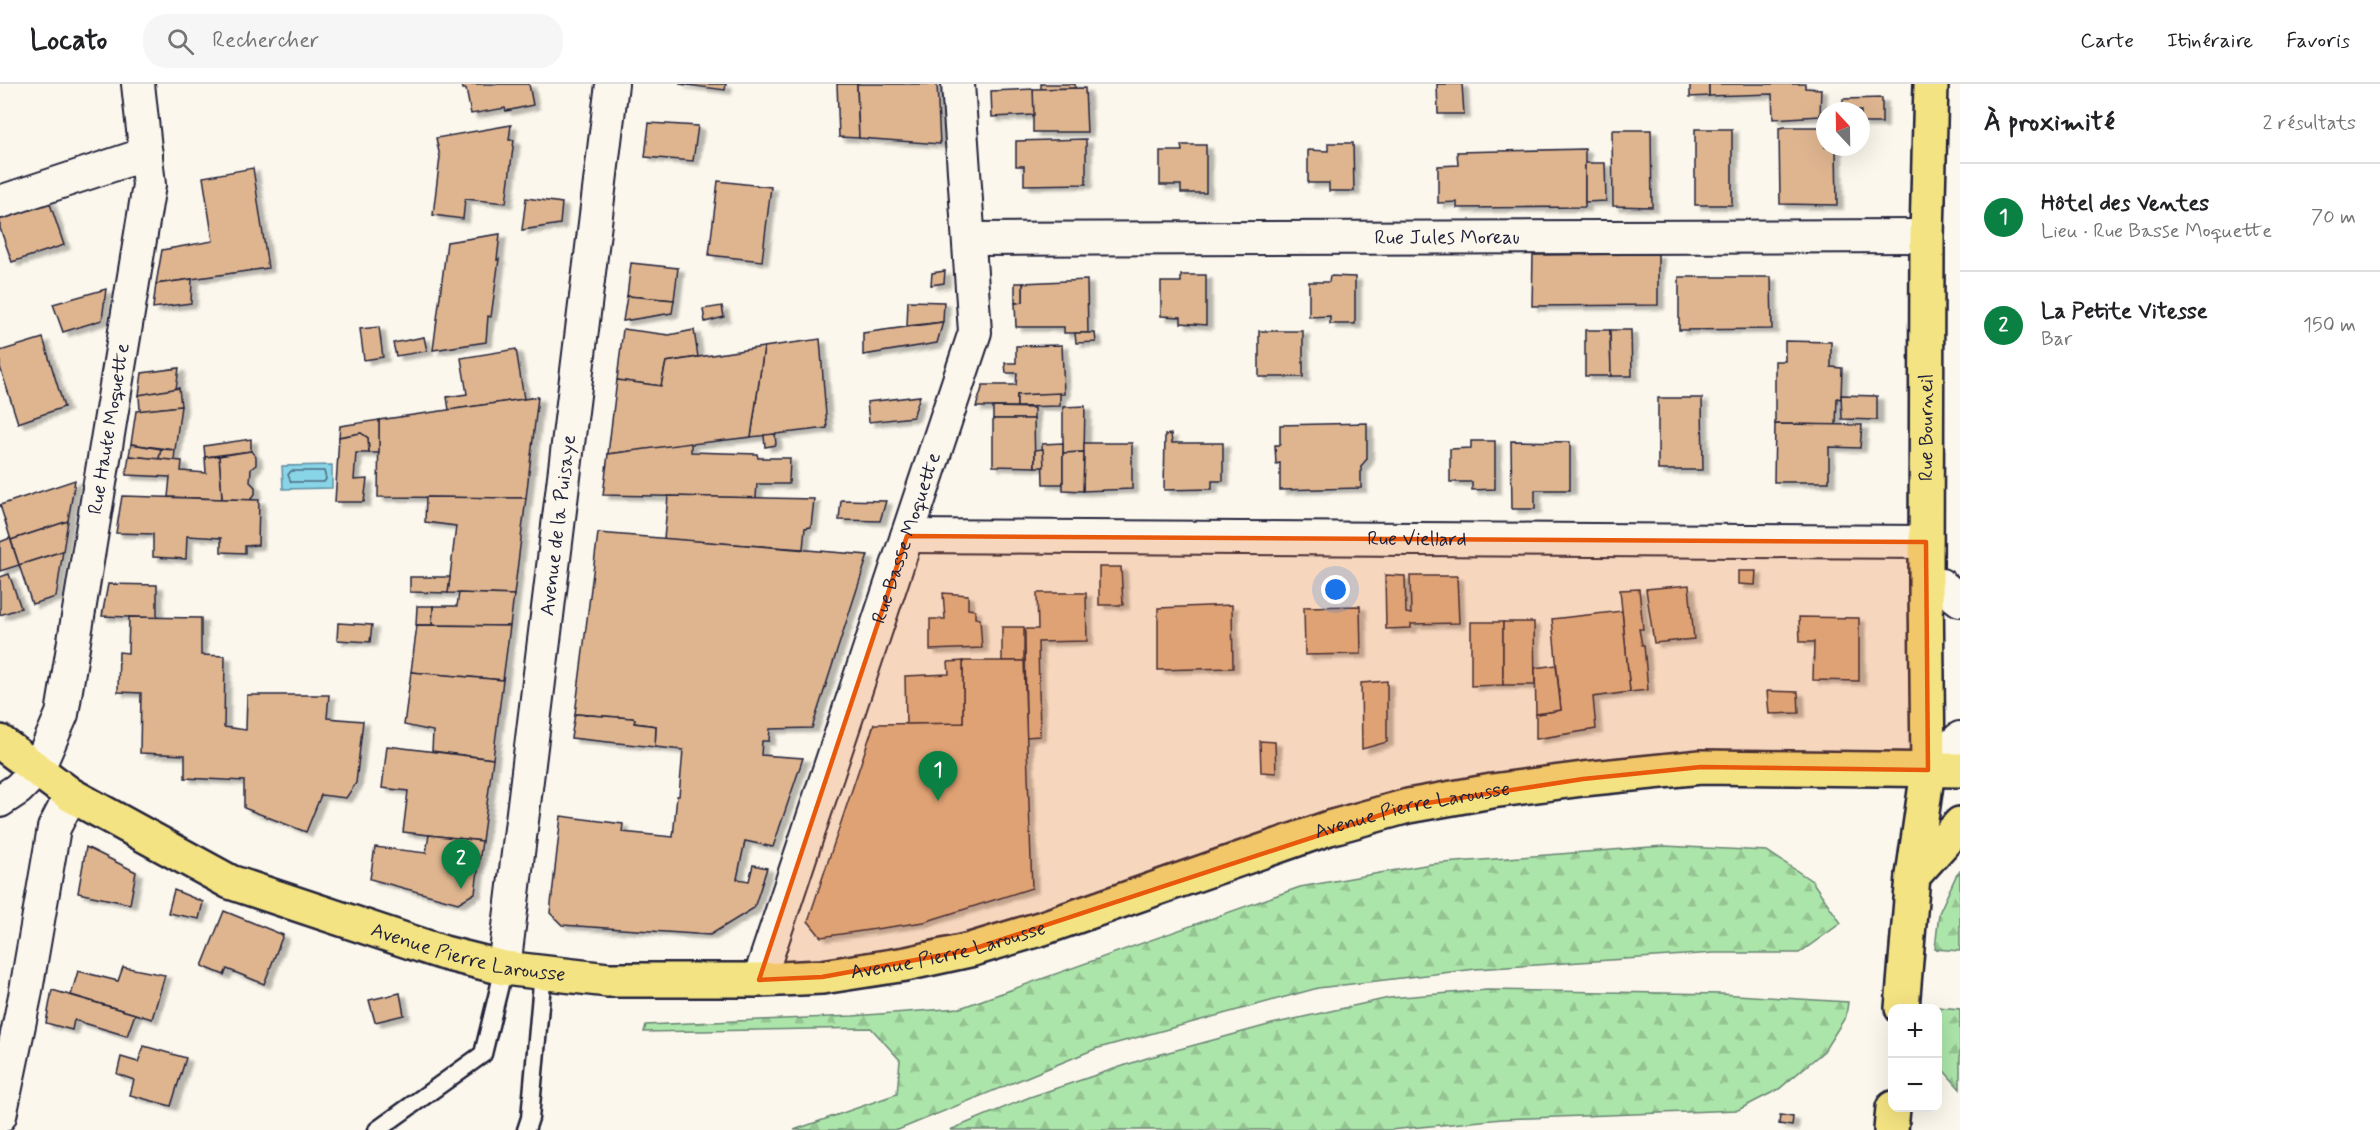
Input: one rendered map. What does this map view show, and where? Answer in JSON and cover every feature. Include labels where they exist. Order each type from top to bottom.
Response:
[{"type":"main road","name":"Rue Bourneil","points":[[1902,1004],[1913,876],[1944,770],[1926,586],[1927,236],[1931,84]]},
{"type":"main road","name":"Avenue Pierre Larousse","points":[[0,742],[71,795],[230,882],[444,953],[504,968],[608,980],[759,980],[822,977],[906,964],[970,950],[1043,928],[1329,828],[1408,806],[1583,779],[1701,767],[1944,770]]},
{"type":"main road","points":[[1913,876],[1960,824]]},
{"type":"main road","points":[[1891,1130],[1893,1112]]},
{"type":"street","name":"Rue Haute Moquette","points":[[38,769],[63,714],[149,185],[138,84]]},
{"type":"street","name":"Avenue de la Puisaye","points":[[504,968],[612,84]]},
{"type":"street","name":"Rue Basse Moquette","points":[[759,980],[975,332],[958,84]]},
{"type":"street","points":[[0,202],[146,154]]},
{"type":"street","name":"Rue Jules Moreau","points":[[969,239],[1927,236]]},
{"type":"street","name":"Rue Viellard","points":[[907,536],[1926,542]]},
{"type":"street","points":[[1926,586],[1941,585],[1960,600]]},
{"type":"street","points":[[1944,770],[1960,738]]},
{"type":"street","points":[[0,801],[18,789],[38,769]]},
{"type":"street","points":[[0,1116],[25,996],[54,828],[71,795]]},
{"type":"lane","points":[[377,1130],[483,1054],[504,968]]},
{"type":"lane","points":[[526,1130],[530,1118],[543,972]]},
{"type":"highlighted area","points":[[907,536],[1926,542],[1928,770],[1701,767],[1583,779],[1408,806],[970,950],[822,977],[759,980]]},
{"type":"green space","points":[[1664,846],[1767,851],[1812,881],[1841,923],[1799,953],[1714,953],[1476,969],[1318,988],[1095,1049],[898,1130],[794,1130],[897,1094],[900,1060],[871,1028],[644,1032],[646,1025],[853,1016],[960,1008],[1300,887],[1431,864]]},
{"type":"green space","points":[[1960,871],[1960,951],[1935,949],[1939,913]]},
{"type":"green space","points":[[1487,990],[1721,994],[1848,1002],[1846,1016],[1824,1051],[1779,1089],[1738,1110],[1502,1119],[1390,1130],[950,1130],[1030,1097],[1147,1058],[1272,1024],[1389,998]]},
{"type":"green space","points":[[1942,1007],[1960,1009],[1960,1089],[1942,1069]]},
{"type":"water","points":[[332,465],[332,488],[283,489],[282,466]]},
{"type":"building","points":[[462,84],[529,84],[533,105],[506,111],[505,108],[471,114],[466,89],[463,89]]},
{"type":"building","points":[[679,84],[726,84],[725,90]]},
{"type":"building","points":[[837,84],[857,84],[859,138],[839,137]]},
{"type":"building","points":[[857,84],[937,84],[940,144],[859,138]]},
{"type":"building","points":[[1041,84],[1075,84],[1075,88],[1041,89]]},
{"type":"building","points":[[1437,84],[1462,84],[1464,114],[1438,114]]},
{"type":"building","points":[[1690,84],[1709,84],[1709,96],[1690,97]]},
{"type":"building","points":[[1709,84],[1805,84],[1805,88],[1821,89],[1821,102],[1816,102],[1816,116],[1773,119],[1772,94],[1709,96]]},
{"type":"building","points":[[1085,88],[1087,132],[1033,132],[1033,89]]},
{"type":"building","points":[[1033,89],[1034,115],[992,117],[991,91]]},
{"type":"building","points":[[1882,98],[1882,123],[1870,123],[1870,102],[1843,102],[1843,99]]},
{"type":"building","points":[[649,123],[698,126],[693,161],[645,157]]},
{"type":"building","points":[[511,125],[509,140],[514,140],[506,203],[465,199],[463,219],[433,215],[440,157],[436,138]]},
{"type":"building","points":[[1816,127],[1816,156],[1836,156],[1837,205],[1780,204],[1779,128]]},
{"type":"building","points":[[1695,129],[1732,129],[1732,205],[1695,205]]},
{"type":"building","points":[[1612,130],[1651,130],[1652,207],[1613,206]]},
{"type":"building","points":[[1086,139],[1086,184],[1024,185],[1024,166],[1016,166],[1016,141]]},
{"type":"building","points":[[1328,143],[1353,143],[1354,191],[1329,191],[1329,183],[1308,183],[1308,150],[1328,151]]},
{"type":"building","points":[[1181,145],[1206,145],[1206,193],[1181,193],[1181,185],[1160,185],[1160,151],[1182,151]]},
{"type":"building","points":[[1585,149],[1585,207],[1457,208],[1457,202],[1438,203],[1438,166],[1458,165],[1457,152]]},
{"type":"building","points":[[1585,163],[1605,163],[1606,201],[1585,202]]},
{"type":"building","points":[[253,168],[268,268],[156,284],[162,250],[213,241],[203,177]]},
{"type":"building","points":[[718,181],[771,187],[762,261],[709,255]]},
{"type":"building","points":[[48,198],[64,245],[12,262],[0,228],[0,214]]},
{"type":"building","points":[[526,198],[562,203],[560,224],[522,230]]},
{"type":"building","points":[[500,234],[497,260],[499,259],[491,317],[488,316],[486,342],[433,350],[447,242]]},
{"type":"building","points":[[1658,254],[1658,305],[1532,306],[1533,255]]},
{"type":"building","points":[[631,263],[678,268],[674,300],[627,296]]},
{"type":"building","points":[[945,271],[944,283],[931,285],[932,273]]},
{"type":"building","points":[[1181,275],[1206,275],[1206,325],[1181,323],[1181,317],[1161,316],[1161,282],[1181,282]]},
{"type":"building","points":[[1330,276],[1355,277],[1355,324],[1330,324],[1330,316],[1309,317],[1309,282],[1329,282]]},
{"type":"building","points":[[1679,277],[1771,277],[1772,329],[1679,330]]},
{"type":"building","points":[[192,279],[191,303],[153,308],[156,284]]},
{"type":"building","points":[[1087,280],[1088,333],[1064,333],[1064,327],[1016,327],[1015,303],[1023,302],[1023,283]]},
{"type":"building","points":[[1015,283],[1023,283],[1023,302],[1015,303]]},
{"type":"building","points":[[106,289],[102,320],[63,332],[53,304]]},
{"type":"building","points":[[627,296],[674,300],[672,313],[623,321]]},
{"type":"building","points":[[908,301],[944,302],[943,322],[907,326]]},
{"type":"building","points":[[722,306],[724,317],[705,322],[703,309]]},
{"type":"building","points":[[943,322],[937,343],[863,355],[863,333]]},
{"type":"building","points":[[379,327],[383,357],[364,360],[360,329]]},
{"type":"building","points":[[623,329],[669,335],[694,330],[698,357],[666,362],[661,386],[617,380]]},
{"type":"building","points":[[1585,330],[1610,330],[1611,376],[1585,376]]},
{"type":"building","points":[[1610,330],[1631,330],[1632,376],[1611,376]]},
{"type":"building","points":[[1259,331],[1303,331],[1303,377],[1259,377]]},
{"type":"building","points":[[1075,333],[1095,333],[1096,342],[1076,343]]},
{"type":"building","points":[[424,337],[427,351],[396,356],[393,343]]},
{"type":"building","points":[[43,338],[64,407],[18,423],[0,367],[0,351]]},
{"type":"building","points":[[820,339],[827,428],[751,437],[764,347]]},
{"type":"building","points":[[1785,341],[1831,342],[1831,367],[1842,368],[1841,399],[1837,398],[1836,425],[1775,424],[1775,361],[1785,361]]},
{"type":"building","points":[[1062,345],[1064,394],[1017,395],[1017,407],[976,407],[983,385],[1016,385],[1017,373],[1006,373],[1005,363],[1016,363],[1016,346]]},
{"type":"building","points":[[764,347],[751,437],[608,454],[617,380],[661,386],[666,362]]},
{"type":"building","points":[[516,349],[524,399],[449,410],[447,397],[467,394],[461,358]]},
{"type":"building","points":[[179,368],[176,389],[139,395],[142,373]]},
{"type":"building","points":[[179,388],[181,406],[140,411],[139,395]]},
{"type":"building","points":[[1060,393],[1060,406],[1017,407],[1017,395]]},
{"type":"building","points":[[1841,395],[1877,396],[1877,420],[1842,419]]},
{"type":"building","points":[[920,396],[913,417],[869,422],[867,402]]},
{"type":"building","points":[[538,397],[526,498],[378,497],[379,420]]},
{"type":"building","points":[[1658,398],[1702,398],[1703,470],[1658,470]]},
{"type":"building","points":[[181,406],[175,450],[131,444],[136,411]]},
{"type":"building","points":[[1085,406],[1084,452],[1063,453],[1063,407]]},
{"type":"building","points":[[993,407],[1034,408],[1034,419],[993,419]]},
{"type":"building","points":[[993,419],[1034,419],[1035,467],[993,466]]},
{"type":"building","points":[[379,420],[379,453],[369,453],[368,438],[361,433],[339,437],[340,426]]},
{"type":"building","points":[[1367,423],[1367,459],[1361,466],[1361,488],[1280,490],[1280,463],[1276,464],[1275,445],[1280,445],[1280,425]]},
{"type":"building","points":[[1775,424],[1862,425],[1860,448],[1829,447],[1829,482],[1774,482]]},
{"type":"building","points":[[361,433],[368,438],[369,453],[356,453],[354,480],[367,479],[364,502],[335,502],[339,437]]},
{"type":"building","points":[[775,434],[776,445],[765,447],[764,435]]},
{"type":"building","points":[[1171,434],[1172,443],[1223,443],[1223,481],[1212,481],[1212,489],[1164,490],[1165,435]]},
{"type":"building","points":[[251,439],[251,451],[205,457],[204,446]]},
{"type":"building","points":[[1471,441],[1495,441],[1495,489],[1472,490],[1472,482],[1450,482],[1450,449],[1471,448]]},
{"type":"building","points":[[1511,441],[1570,442],[1570,490],[1535,490],[1535,509],[1512,509]]},
{"type":"building","points":[[691,443],[691,452],[757,454],[758,458],[790,458],[789,484],[757,484],[756,498],[603,495],[608,454]]},
{"type":"building","points":[[1063,443],[1063,484],[1043,484],[1042,444]]},
{"type":"building","points":[[1084,443],[1132,443],[1132,489],[1083,491]]},
{"type":"building","points":[[131,444],[161,449],[159,459],[129,456]]},
{"type":"building","points":[[161,449],[175,450],[174,461],[159,459]]},
{"type":"building","points":[[1043,449],[1044,467],[1035,467],[1035,450]]},
{"type":"building","points":[[251,451],[256,457],[256,465],[251,469],[250,482],[255,487],[255,494],[250,500],[222,499],[219,456]]},
{"type":"building","points":[[1084,452],[1083,491],[1063,490],[1063,453]]},
{"type":"building","points":[[129,456],[182,461],[181,471],[206,473],[205,457],[219,456],[222,499],[168,497],[170,477],[126,475]]},
{"type":"building","points":[[75,480],[68,521],[11,540],[0,505]]},
{"type":"building","points":[[122,496],[259,500],[258,545],[245,546],[245,553],[221,552],[221,538],[187,536],[186,559],[153,557],[153,534],[116,533]]},
{"type":"building","points":[[668,496],[814,499],[811,527],[805,528],[803,549],[664,539]]},
{"type":"building","points":[[426,497],[526,498],[514,595],[448,593],[456,526],[425,522]]},
{"type":"building","points":[[841,500],[886,501],[880,521],[839,520]]},
{"type":"building","points":[[68,521],[63,551],[19,565],[11,540]]},
{"type":"building","points":[[598,533],[868,555],[812,728],[770,729],[769,741],[762,741],[761,755],[803,758],[773,847],[745,841],[737,879],[749,881],[753,865],[767,868],[754,908],[710,935],[562,925],[550,913],[561,816],[623,824],[622,832],[673,837],[677,796],[679,796],[683,750],[655,747],[656,726],[634,723],[635,719],[632,718],[575,714]]},
{"type":"building","points":[[10,538],[19,565],[0,571],[0,542]]},
{"type":"building","points":[[63,551],[56,597],[32,604],[19,565]]},
{"type":"building","points":[[1099,567],[1121,567],[1123,605],[1099,605]]},
{"type":"building","points":[[1738,571],[1756,571],[1755,585],[1738,584]]},
{"type":"building","points":[[9,574],[21,608],[0,615],[0,577]]},
{"type":"building","points":[[1385,575],[1405,576],[1406,613],[1411,614],[1410,576],[1457,576],[1459,623],[1411,624],[1411,628],[1386,629]]},
{"type":"building","points":[[410,577],[450,577],[448,593],[410,592]]},
{"type":"building","points":[[108,584],[157,585],[157,618],[102,616]]},
{"type":"building","points":[[1689,585],[1694,639],[1654,643],[1646,589]]},
{"type":"building","points":[[1639,589],[1643,629],[1639,629],[1642,645],[1644,645],[1648,690],[1630,692],[1620,590]]},
{"type":"building","points":[[459,593],[514,595],[510,626],[432,625],[433,606],[457,606]]},
{"type":"building","points":[[943,593],[968,595],[968,609],[975,610],[975,618],[980,619],[982,648],[930,650],[930,619],[945,619]]},
{"type":"building","points":[[1037,593],[1086,593],[1087,641],[1038,642],[1040,736],[1026,737],[1025,629],[1038,629]]},
{"type":"building","points":[[1232,605],[1233,668],[1158,670],[1158,608]]},
{"type":"building","points":[[417,606],[433,606],[432,625],[416,625]]},
{"type":"building","points":[[1360,606],[1361,654],[1305,655],[1304,607]]},
{"type":"building","points":[[1622,611],[1630,692],[1593,697],[1596,729],[1536,739],[1536,714],[1561,710],[1552,619]]},
{"type":"building","points":[[129,617],[201,618],[201,655],[225,656],[224,727],[246,730],[247,695],[329,695],[327,718],[363,721],[356,783],[346,798],[321,795],[306,832],[244,808],[244,781],[185,778],[185,755],[140,753],[141,693],[118,692],[119,652],[128,653]]},
{"type":"building","points":[[1799,617],[1859,618],[1859,681],[1813,680],[1814,642],[1800,642]]},
{"type":"building","points":[[1471,622],[1503,622],[1503,685],[1471,686]]},
{"type":"building","points":[[1503,622],[1534,622],[1535,685],[1503,685]]},
{"type":"building","points":[[338,623],[372,625],[370,642],[337,640]]},
{"type":"building","points":[[417,625],[510,626],[503,680],[411,672]]},
{"type":"building","points":[[1002,627],[1024,627],[1024,661],[1002,661]]},
{"type":"building","points":[[963,661],[1024,661],[1032,888],[924,922],[821,937],[808,921],[874,724],[963,723]]},
{"type":"building","points":[[963,661],[963,723],[906,724],[905,676],[949,674],[948,662]]},
{"type":"building","points":[[1556,665],[1561,710],[1536,714],[1535,668]]},
{"type":"building","points":[[411,672],[503,680],[493,759],[432,751],[433,731],[404,725]]},
{"type":"building","points":[[1387,681],[1387,742],[1362,749],[1361,683]]},
{"type":"building","points":[[1767,691],[1798,692],[1799,713],[1769,714]]},
{"type":"building","points":[[575,714],[632,718],[635,719],[634,723],[656,726],[655,747],[571,738]]},
{"type":"building","points":[[1260,741],[1275,742],[1276,773],[1261,772]]},
{"type":"building","points":[[387,746],[493,759],[482,841],[403,832],[408,791],[382,788]]},
{"type":"building","points":[[429,835],[482,841],[475,893],[458,903],[370,879],[375,847],[426,853]]},
{"type":"building","points":[[86,847],[136,872],[130,904],[78,893]]},
{"type":"building","points":[[174,890],[203,902],[199,919],[168,913]]},
{"type":"building","points":[[224,911],[283,935],[264,984],[227,969],[224,975],[202,966]]},
{"type":"building","points":[[123,967],[165,975],[152,1019],[71,995],[78,971],[118,981]]},
{"type":"building","points":[[52,990],[135,1014],[127,1036],[74,1020],[72,1030],[46,1023]]},
{"type":"building","points":[[400,993],[404,1015],[375,1022],[369,1000]]},
{"type":"building","points":[[144,1046],[186,1058],[171,1106],[130,1095],[134,1080],[117,1074],[121,1057],[138,1062]]},
{"type":"building","points":[[1780,1115],[1793,1117],[1792,1126],[1779,1124]]},
{"type":"place","name":"Hôtel des Ventes","points":[[938,801]]},
{"type":"place","name":"La Petite Vitesse","points":[[461,889]]}]
